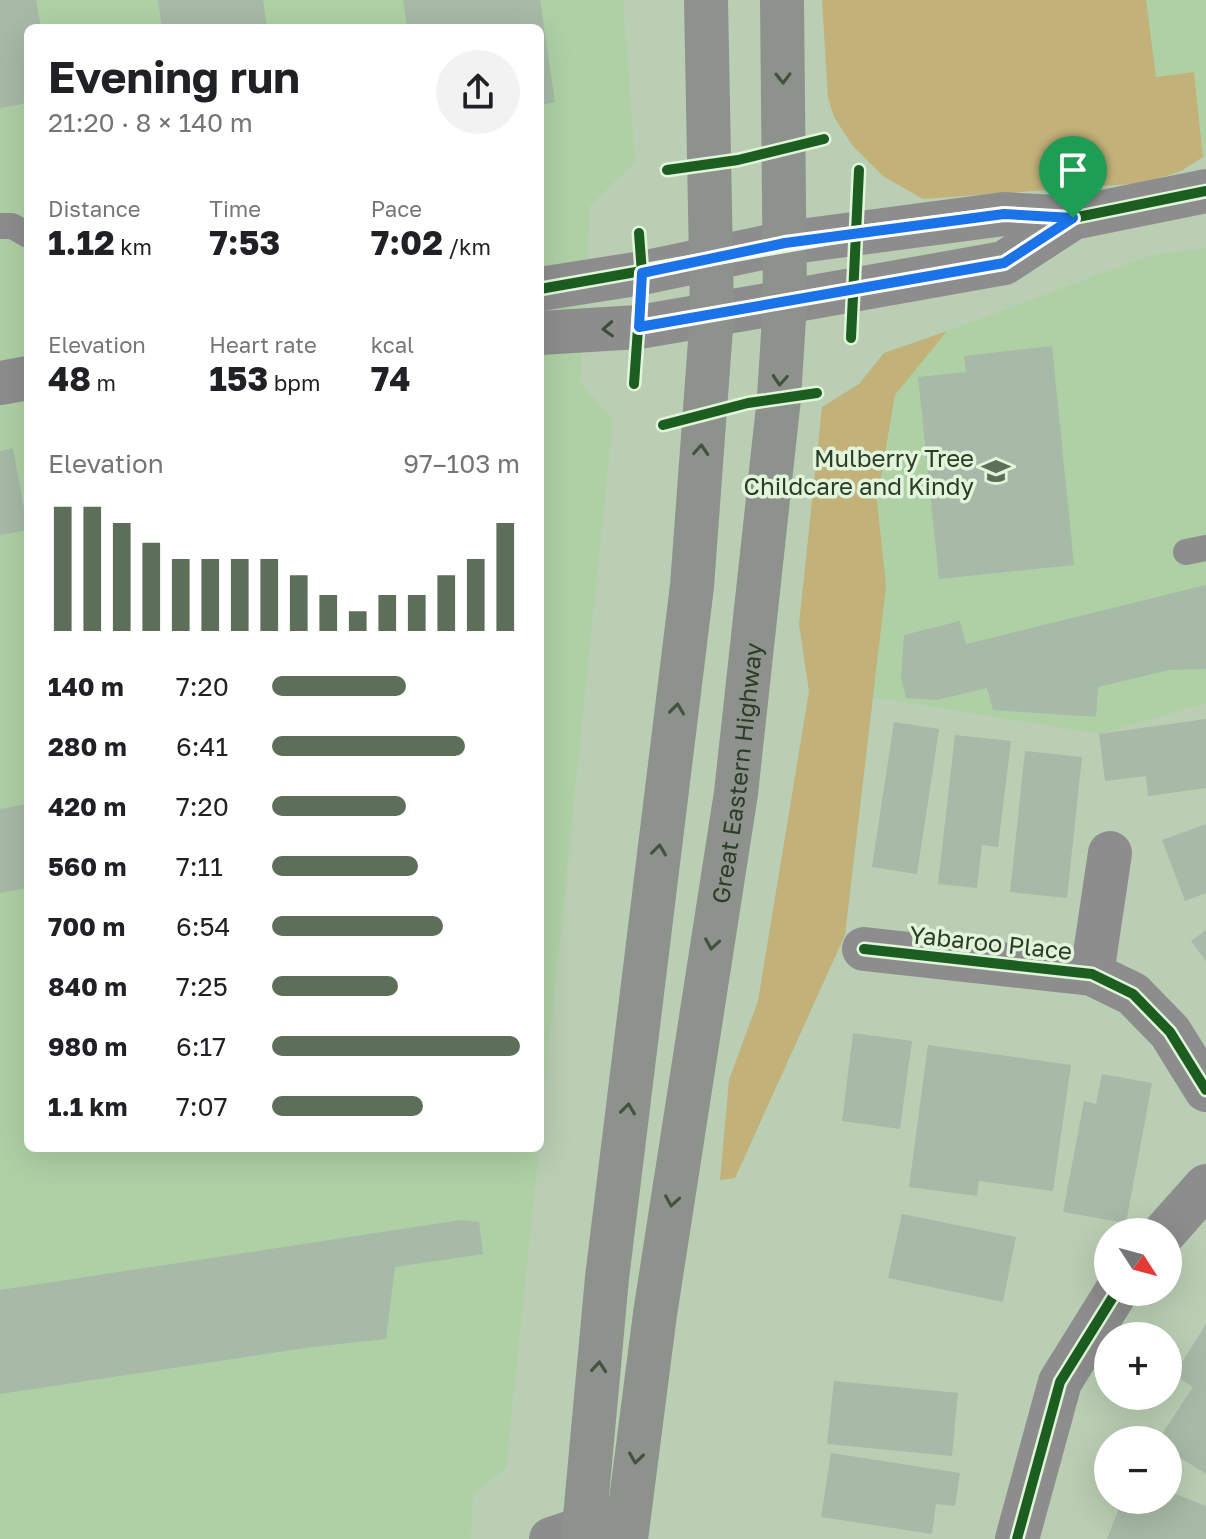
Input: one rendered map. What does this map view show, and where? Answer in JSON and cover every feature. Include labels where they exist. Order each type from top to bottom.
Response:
[{"type":"highway","points":[[573,1535],[692,586],[712,314],[706,0]]},
{"type":"highway","name":"Great Eastern Highway","points":[[627,1526],[655,1314],[736,793],[777,414],[785,302],[782,0]]},
{"type":"street","points":[[544,288],[785,243],[1004,214],[1073,218],[1206,191]]},
{"type":"street","points":[[544,333],[639,327],[1004,263],[1073,218]]},
{"type":"street","points":[[0,383],[24,379]]},
{"type":"street","name":"Yabaroo Place","points":[[1092,974],[1110,853]]},
{"type":"street","name":"Yabaroo Place","points":[[864,949],[1092,974],[1133,994],[1170,1032],[1206,1090]]},
{"type":"street","points":[[1177,1218],[1206,1186]]},
{"type":"street","points":[[1017,1539],[1060,1382],[1107,1306]]},
{"type":"street","points":[[573,1535],[627,1526]]},
{"type":"lane","points":[[0,226],[12,226],[24,233]]},
{"type":"shaded area","points":[[0,0],[623,0],[635,162],[590,206],[580,383],[613,419],[544,1095],[544,24],[24,24],[24,1152],[539,1152],[506,1468],[473,1494],[471,1539],[0,1539]]},
{"type":"shaded area","points":[[822,0],[1146,0],[1156,77],[1194,72],[1203,157],[1181,171],[1144,183],[923,199],[883,176],[852,145],[834,117],[828,98]]},
{"type":"shaded area","points":[[1146,0],[1206,0],[1206,156],[1203,157],[1194,72],[1156,77]]},
{"type":"shaded area","points":[[1206,248],[1206,703],[1100,734],[872,697],[886,586],[877,500],[895,395],[947,331],[1151,255]]},
{"type":"shaded area","points":[[947,331],[895,395],[877,500],[886,586],[845,935],[735,1178],[720,1180],[729,1080],[758,1001],[809,691],[799,624],[822,407],[859,384],[884,353]]},
{"type":"building","points":[[0,0],[36,0],[40,24],[24,24],[24,104],[0,108]]},
{"type":"building","points":[[158,0],[263,0],[266,24],[161,24]]},
{"type":"building","points":[[403,0],[540,0],[544,24],[406,24]]},
{"type":"building","points":[[544,27],[555,102],[544,104]]},
{"type":"building","name":"Mulberry Tree Childcare and Kindy","points":[[1052,346],[1074,565],[939,579],[918,377],[966,372],[964,356]]},
{"type":"building","points":[[13,448],[24,508],[24,531],[0,535],[0,451]]},
{"type":"building","points":[[1206,585],[1206,669],[1169,670],[1098,687],[1096,717],[993,710],[987,688],[937,700],[906,698],[901,677],[904,635],[960,621],[966,644]]},
{"type":"building","points":[[1206,719],[1206,788],[1148,796],[1146,776],[1105,781],[1099,734]]},
{"type":"building","points":[[894,722],[939,729],[917,874],[872,867]]},
{"type":"building","points":[[955,735],[1011,741],[998,847],[982,845],[977,888],[938,884]]},
{"type":"building","points":[[1025,751],[1082,757],[1067,898],[1010,892]]},
{"type":"building","points":[[24,805],[24,889],[0,893],[0,809]]},
{"type":"building","points":[[1206,824],[1206,893],[1185,901],[1162,840]]},
{"type":"building","points":[[1206,930],[1206,961],[1191,941]]},
{"type":"building","points":[[853,1033],[912,1041],[900,1129],[842,1121]]},
{"type":"building","points":[[928,1045],[1071,1065],[1053,1191],[979,1181],[977,1196],[909,1187]]},
{"type":"building","points":[[1102,1074],[1152,1083],[1127,1218],[1097,1218],[1063,1212],[1084,1101],[1096,1104]]},
{"type":"building","points":[[902,1214],[1016,1237],[1003,1302],[888,1278]]},
{"type":"building","points":[[461,1220],[479,1222],[483,1254],[395,1267],[386,1339],[312,1347],[0,1394],[0,1290]]},
{"type":"building","points":[[1206,1324],[1206,1474],[1182,1459],[1182,1426],[1167,1426],[1178,1410],[1182,1410],[1182,1404],[1193,1387],[1182,1380],[1182,1362]]},
{"type":"building","points":[[834,1381],[958,1393],[952,1456],[827,1444]]},
{"type":"building","points":[[831,1453],[960,1473],[955,1506],[936,1504],[932,1534],[821,1517]]},
{"type":"building","points":[[1182,1497],[1206,1506],[1206,1539],[1107,1539],[1117,1514],[1182,1514]]},
{"type":"cycle path","points":[[667,170],[738,160],[824,139]]},
{"type":"cycle path","points":[[851,338],[859,170]]},
{"type":"cycle path","points":[[544,288],[856,233],[1004,214],[1073,218],[1206,191]]},
{"type":"cycle path","points":[[634,384],[642,273],[639,233]]},
{"type":"cycle path","points":[[663,425],[748,403],[817,393]]},
{"type":"cycle path","points":[[864,949],[1092,974],[1133,994],[1170,1032],[1206,1090]]},
{"type":"cycle path","points":[[1017,1539],[1060,1382],[1107,1306]]},
{"type":"place","name":"Mulberry Tree Childcare and Kindy","points":[[996,471]]},
{"type":"route","points":[[1004,214],[1073,218],[1004,263],[639,327],[642,273],[785,243],[1004,214]]}]
